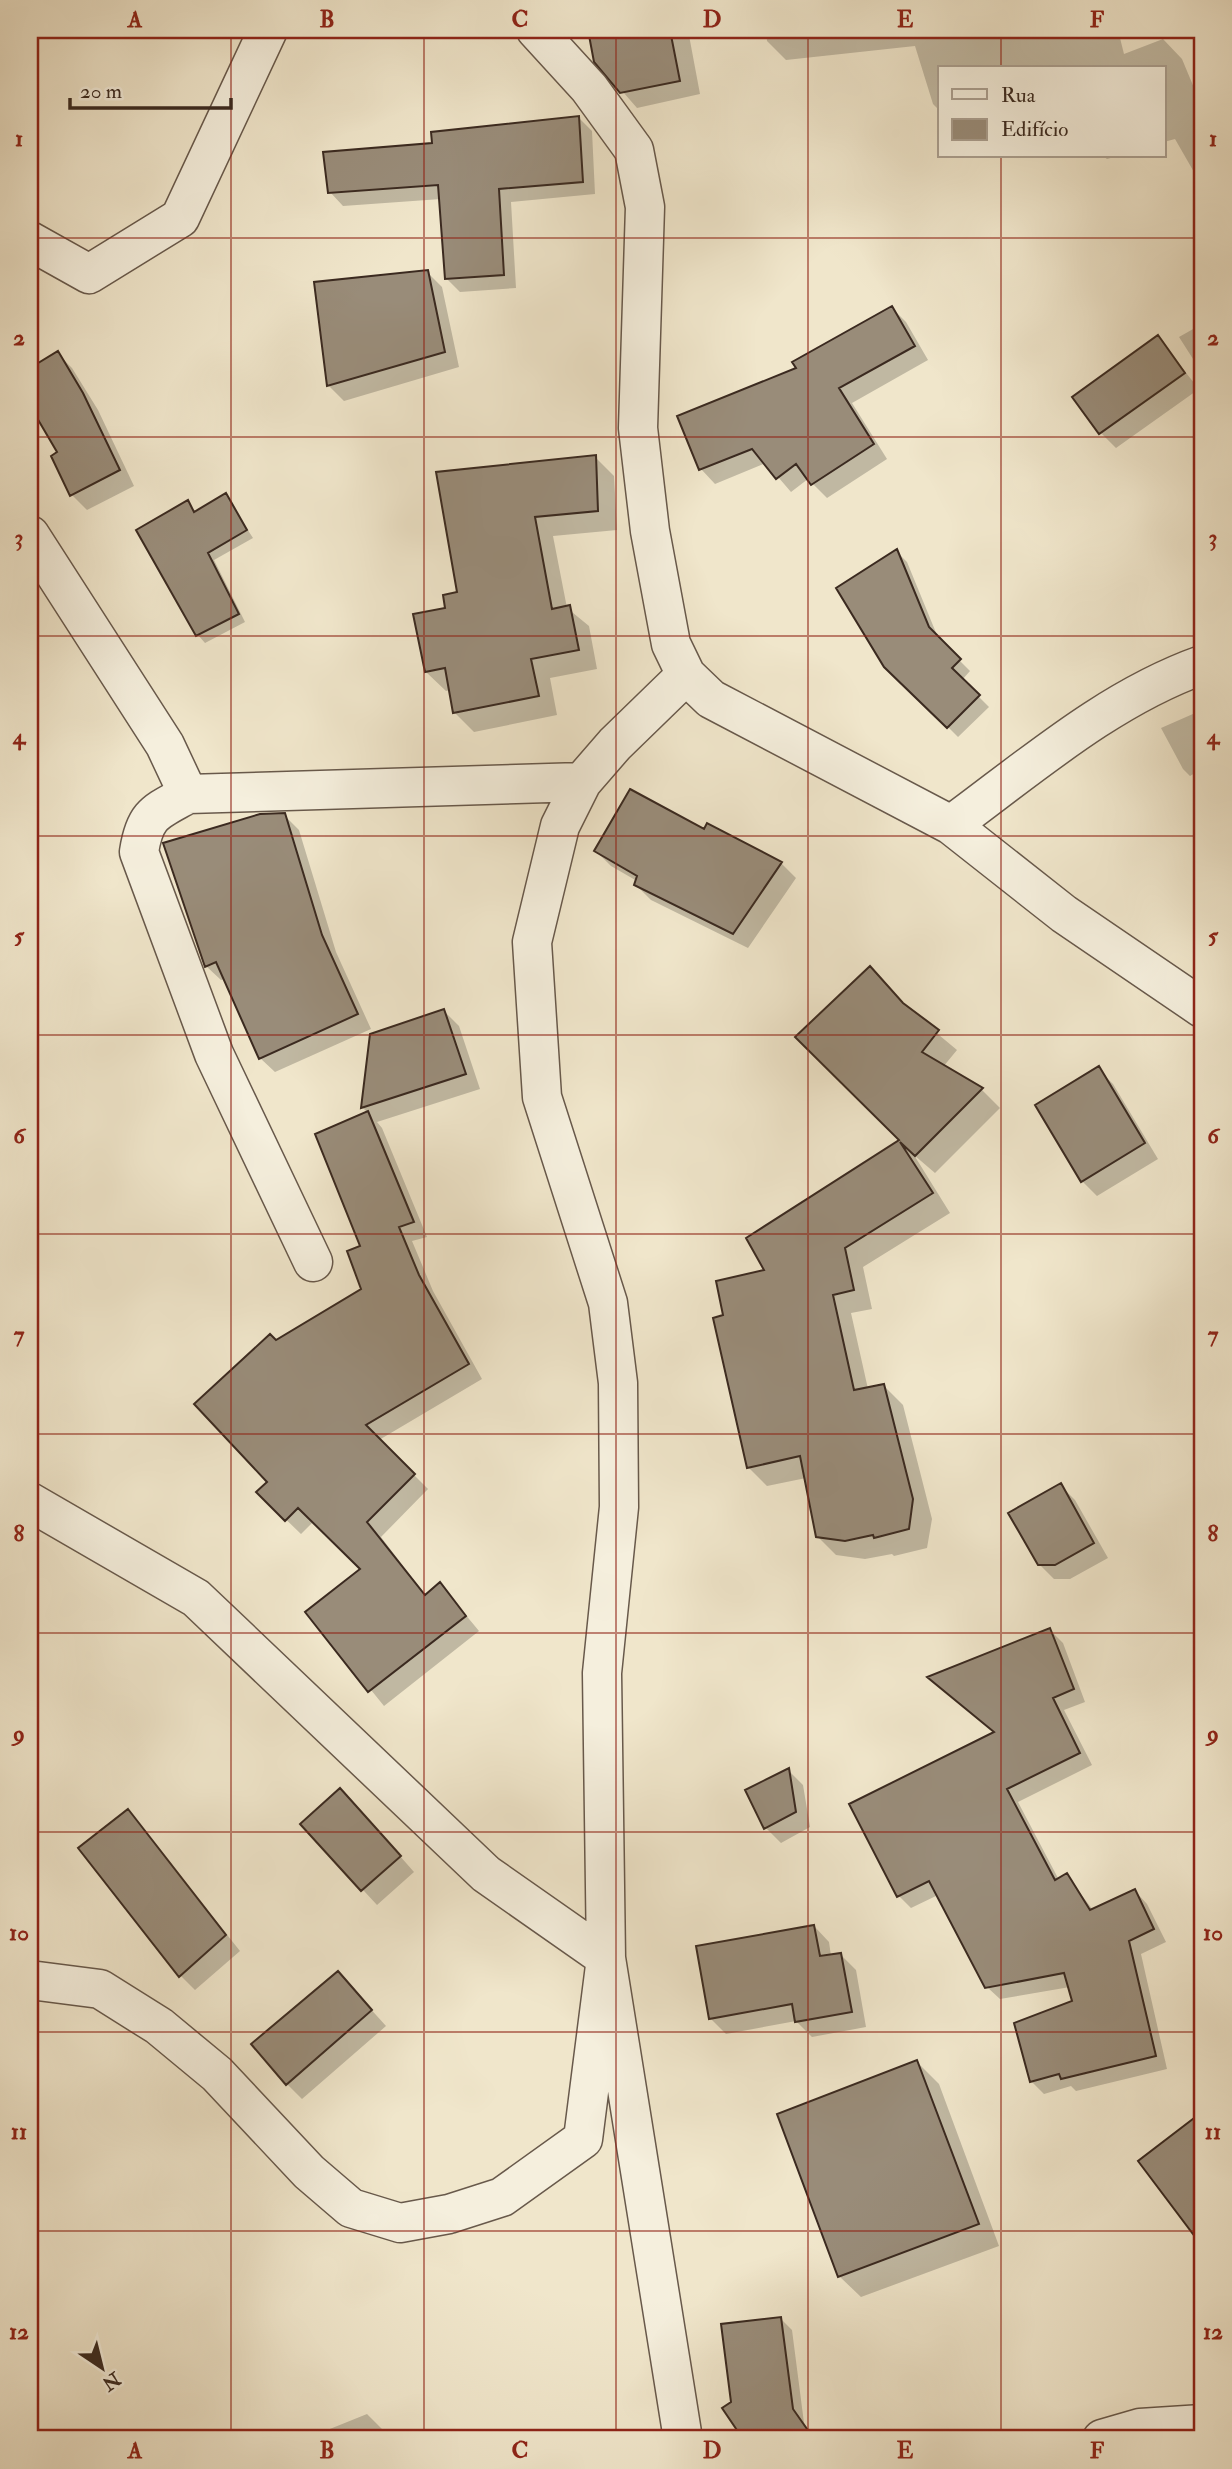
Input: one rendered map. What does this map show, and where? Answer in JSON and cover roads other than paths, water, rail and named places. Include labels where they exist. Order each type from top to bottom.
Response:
[{"type":"street","points":[[30,241],[89,274],[180,218],[268,30]]},
{"type":"street","points":[[536,30],[589,88],[634,150],[645,207],[639,428],[650,531],[671,644],[686,676],[711,699],[951,825],[1064,914],[1202,1008]]},
{"type":"street","points":[[30,536],[165,745],[188,794]]},
{"type":"street","points":[[951,825],[1084,728],[1166,678],[1202,666]]},
{"type":"street","points":[[30,1980],[100,1989],[159,2026],[218,2074],[309,2172],[351,2208],[400,2222],[449,2214],[502,2197],[583,2139],[606,1958],[602,1673],[619,1507],[618,1383],[608,1303],[542,1097],[532,942],[560,826],[582,782],[615,744],[686,676]]},
{"type":"street","points":[[313,1262],[214,1054],[139,852],[143,827],[152,814],[188,794],[582,782]]},
{"type":"street","points":[[30,1502],[196,1598],[486,1874],[606,1958],[683,2439]]},
{"type":"street","points":[[1102,2439],[1139,2428],[1202,2424]]}]
